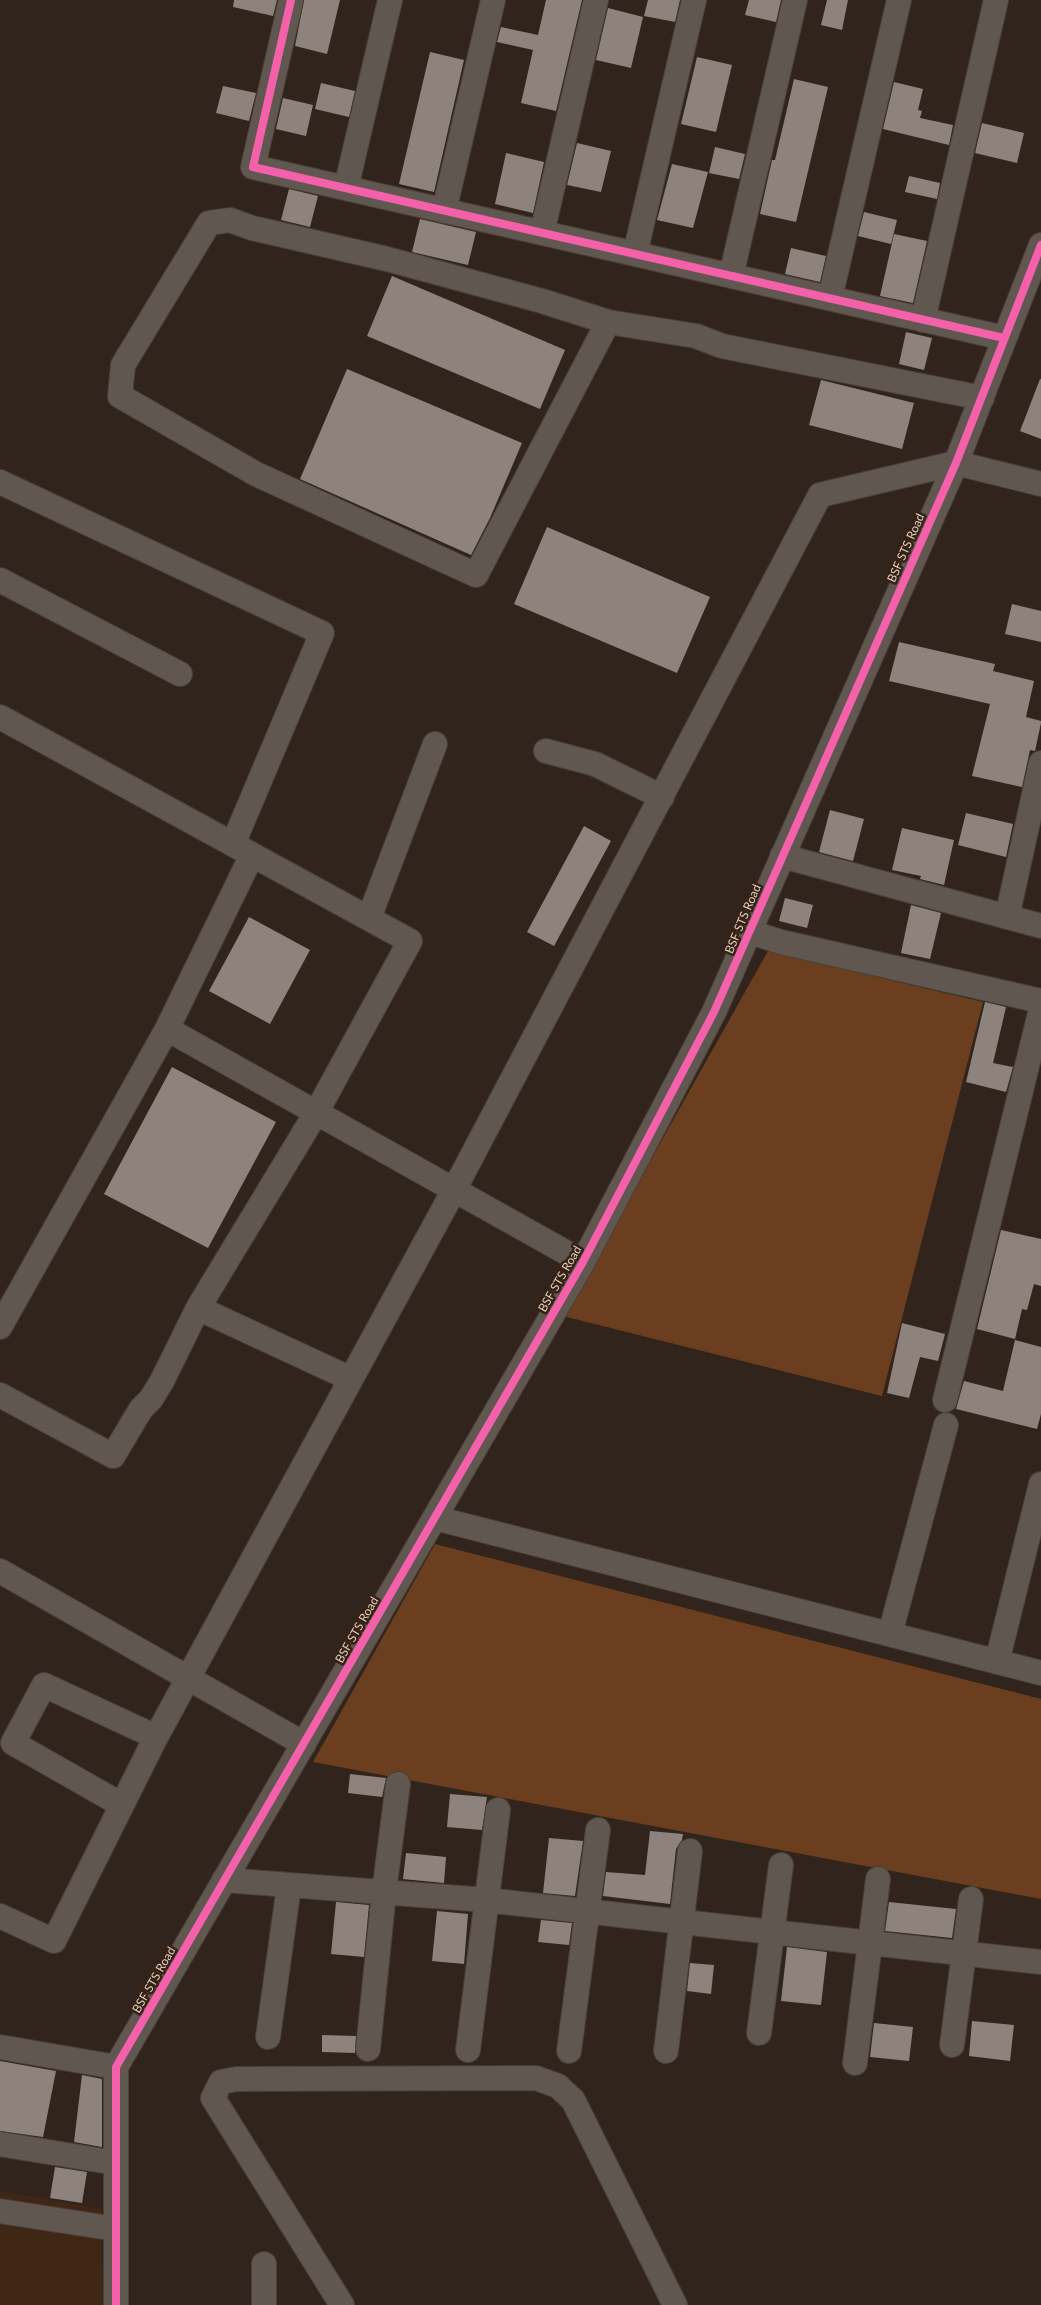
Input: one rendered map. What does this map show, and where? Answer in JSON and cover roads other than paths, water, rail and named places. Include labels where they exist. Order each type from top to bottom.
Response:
[{"type":"street","points":[[291,0],[253,167],[1004,338]]},
{"type":"street","points":[[346,188],[390,0]]},
{"type":"street","points":[[444,211],[493,0]]},
{"type":"street","points":[[542,233],[596,0]]},
{"type":"street","points":[[635,254],[694,0]]},
{"type":"street","points":[[731,276],[794,0]]},
{"type":"street","points":[[830,298],[899,0]]},
{"type":"street","points":[[923,320],[996,0]]},
{"type":"street","points":[[608,322],[476,575],[256,474],[120,396],[123,365],[209,223],[230,220],[252,228],[387,260],[533,298],[608,322],[696,336],[722,346],[982,398]]},
{"type":"street","name":"BSF STS Road","points":[[116,2067],[583,1262],[714,1012],[956,463],[1041,245]]},
{"type":"street","points":[[0,1916],[54,1941],[156,1737],[454,1190],[820,495],[956,463],[1041,484]]},
{"type":"street","points":[[0,482],[322,633],[242,849],[167,1029],[0,1327]]},
{"type":"street","points":[[0,580],[180,674]]},
{"type":"street","points":[[0,717],[410,941],[316,1113],[198,1308],[162,1381],[151,1399],[141,1409],[113,1456],[0,1395]]},
{"type":"street","points":[[369,918],[435,744]]},
{"type":"street","points":[[546,751],[595,764],[662,797]]},
{"type":"street","points":[[1007,917],[1041,764]]},
{"type":"street","points":[[782,856],[1041,926]]},
{"type":"street","points":[[750,932],[781,942],[1041,1001]]},
{"type":"street","points":[[945,1400],[1041,1009]]},
{"type":"street","points":[[167,1029],[583,1262]]},
{"type":"street","points":[[198,1308],[351,1380]]},
{"type":"street","points":[[890,1634],[946,1425]]},
{"type":"street","points":[[997,1662],[1041,1484]]},
{"type":"street","points":[[435,1518],[1041,1674]]},
{"type":"street","points":[[0,1571],[304,1744]]},
{"type":"street","points":[[122,1805],[13,1743],[44,1685],[156,1737]]},
{"type":"street","points":[[368,2049],[384,1892],[398,1784]]},
{"type":"street","points":[[468,2050],[498,1810]]},
{"type":"street","points":[[569,2051],[598,1830]]},
{"type":"street","points":[[666,2051],[690,1852]]},
{"type":"street","points":[[759,2033],[781,1865]]},
{"type":"street","points":[[855,2063],[878,1879]]},
{"type":"street","points":[[224,1880],[486,1900],[588,1910],[1041,1962]]},
{"type":"street","points":[[268,2037],[289,1886]]},
{"type":"street","points":[[952,2045],[971,1899]]},
{"type":"street","points":[[0,2047],[116,2067],[116,2305]]},
{"type":"street","points":[[342,2305],[213,2098],[221,2082],[236,2079],[536,2078],[558,2086],[573,2100],[674,2305]]},
{"type":"street","points":[[0,2144],[116,2163]]},
{"type":"street","points":[[0,2211],[116,2229]]},
{"type":"street","points":[[264,2264],[264,2305]]}]
